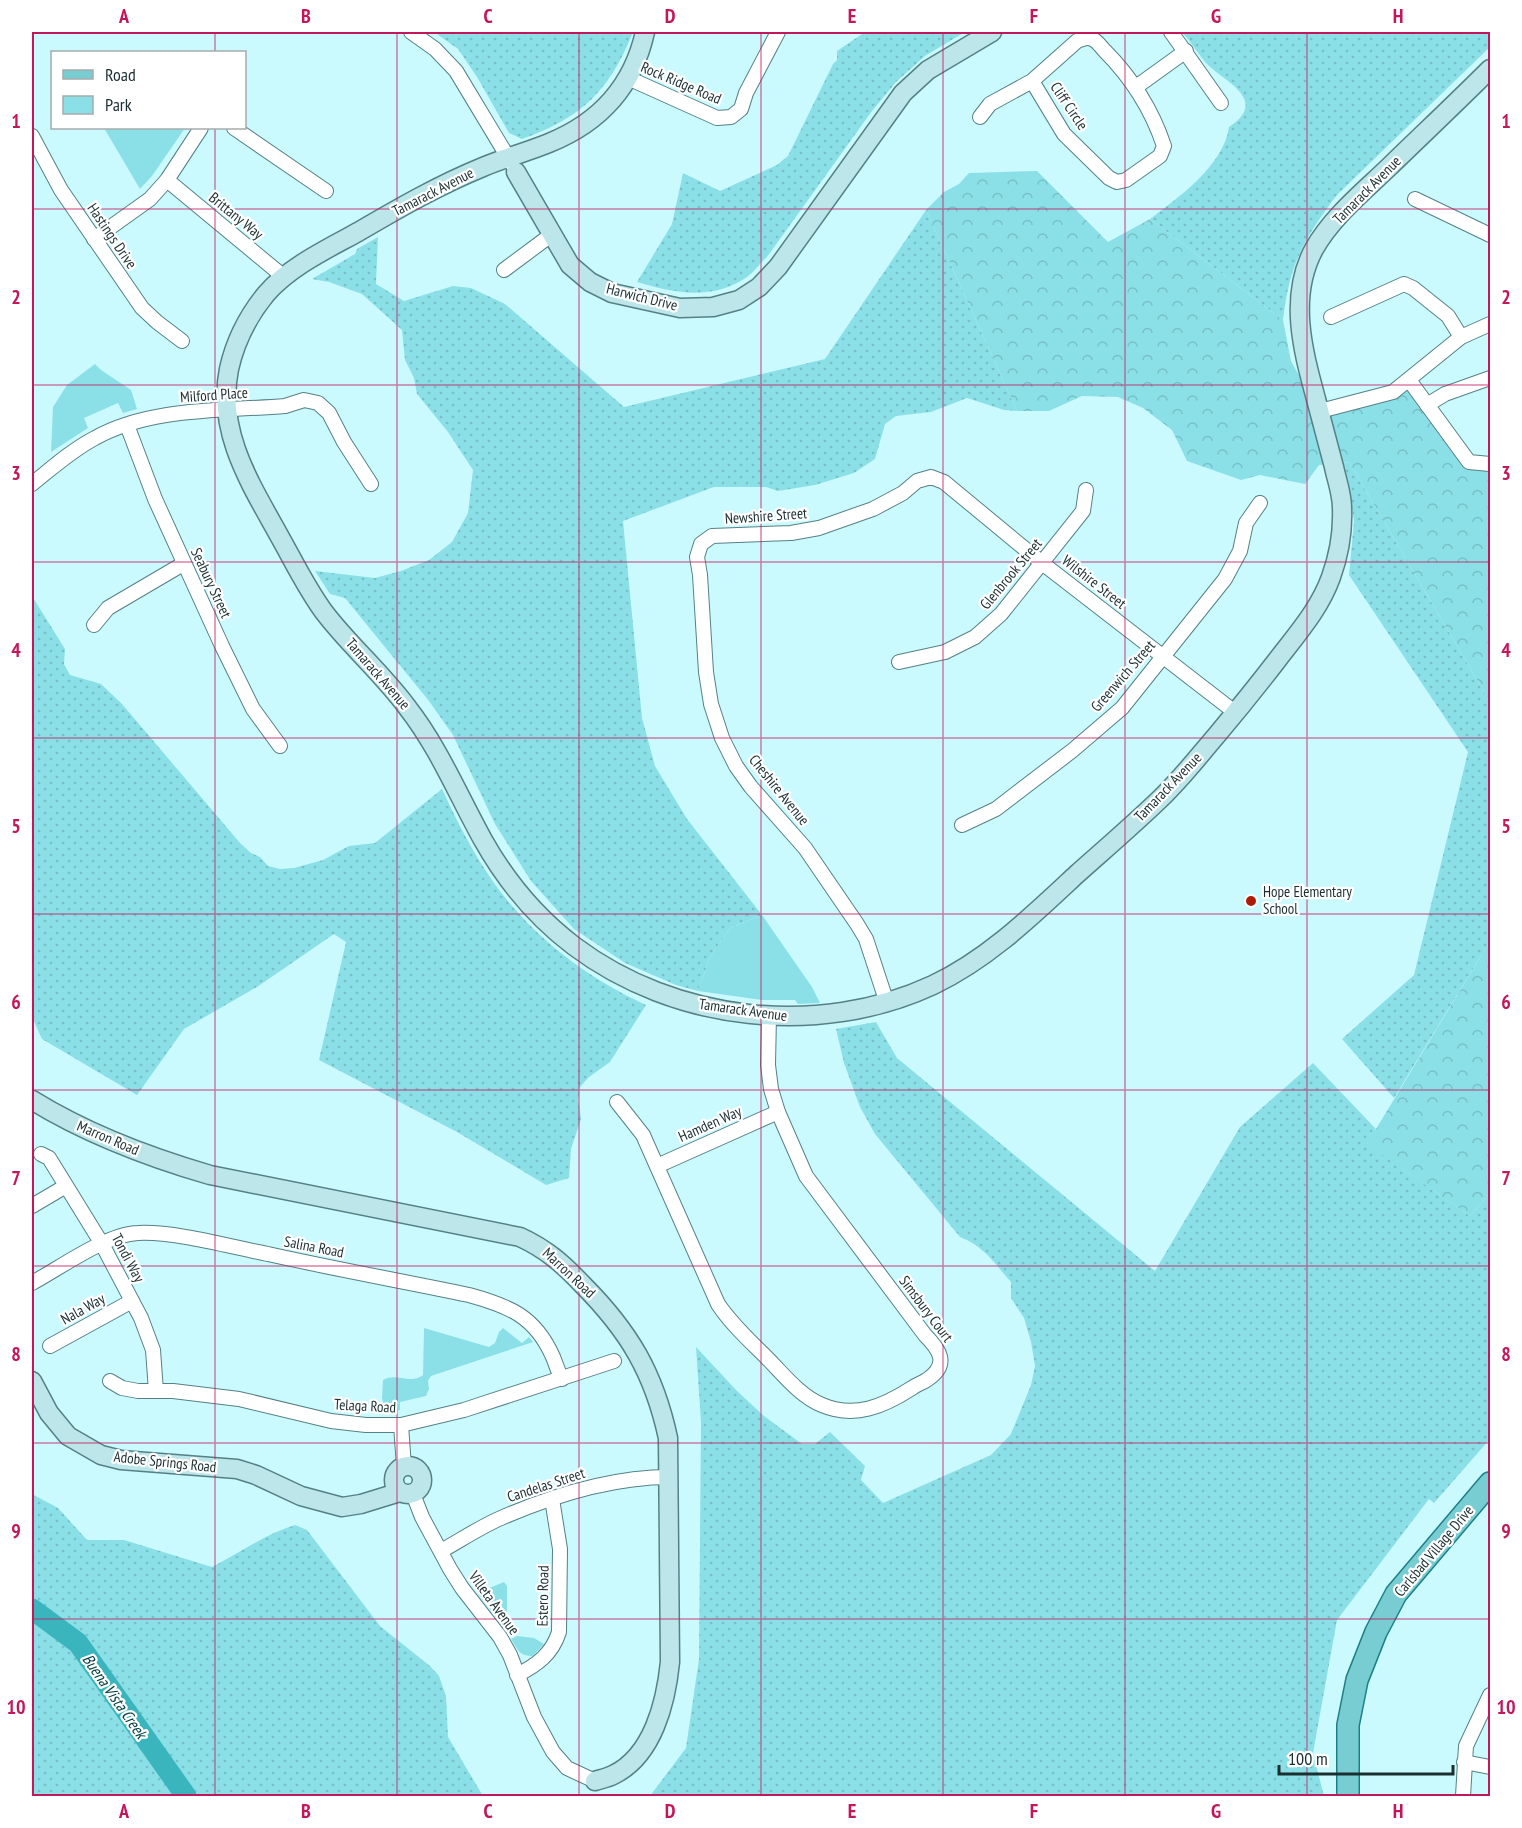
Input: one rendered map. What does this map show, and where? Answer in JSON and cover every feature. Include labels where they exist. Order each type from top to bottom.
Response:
[{"type":"main road","name":"Tamarack Avenue","points":[[645,32],[641,50],[628,78],[614,100],[583,126],[512,165],[432,190],[323,251],[269,290],[240,335],[229,370],[227,411],[231,438],[238,459],[308,588],[327,615],[403,700],[433,742],[486,845],[509,881],[532,908],[572,945],[607,968],[645,987],[682,1001],[732,1012],[798,1017],[837,1014],[886,1003],[937,983],[988,952],[1038,910],[1164,795],[1236,713],[1313,612],[1333,571],[1341,544],[1342,502],[1303,350],[1299,312],[1306,268],[1314,249],[1335,219],[1491,69]]},
{"type":"main road","name":"Harwich Drive","points":[[512,165],[570,265],[590,282],[612,293],[681,308],[713,307],[739,300],[759,287],[778,267],[903,93],[928,70],[992,32]]},
{"type":"main road","name":"Marron Road","points":[[32,1100],[98,1135],[169,1163],[210,1175],[520,1237],[540,1246],[560,1262],[621,1327],[638,1353],[663,1412],[668,1438],[670,1662],[668,1684],[662,1707],[651,1734],[637,1756],[614,1775],[595,1781]]},
{"type":"main road","name":"Adobe Springs Road","points":[[32,1381],[49,1413],[68,1436],[101,1455],[121,1460],[237,1469],[256,1475],[301,1496],[327,1501],[338,1496],[352,1495],[374,1487],[403,1482]]},
{"type":"main road","name":"Carlsbad Village Drive","points":[[1348,1797],[1348,1725],[1357,1680],[1376,1632],[1396,1594],[1491,1483]]},
{"type":"street","name":"Harwich Drive","points":[[411,32],[435,49],[456,72],[512,165]]},
{"type":"street","name":"Rock Ridge Road","points":[[628,78],[717,118],[731,117],[741,109],[746,93],[778,32]]},
{"type":"street","points":[[1171,32],[1221,103]]},
{"type":"street","name":"Cliff Circle","points":[[1085,38],[1094,39],[1136,87],[1164,146],[1160,156],[1126,180],[1117,182],[1109,178],[1064,134],[1032,81],[1077,41],[1085,38]]},
{"type":"street","points":[[1136,87],[1186,51]]},
{"type":"street","points":[[980,117],[990,105],[1032,81]]},
{"type":"street","points":[[94,239],[150,199],[167,180],[200,129]]},
{"type":"street","points":[[235,129],[326,191]]},
{"type":"street","name":"Hastings Drive","points":[[32,136],[61,190],[142,308],[182,341]]},
{"type":"street","name":"Brittany Way","points":[[167,180],[284,277]]},
{"type":"street","points":[[1415,199],[1491,235]]},
{"type":"street","points":[[504,270],[551,235]]},
{"type":"street","points":[[1331,317],[1404,284],[1413,288],[1448,316],[1461,337]]},
{"type":"street","points":[[1320,411],[1393,392],[1461,337],[1491,324]]},
{"type":"street","points":[[1426,405],[1445,394],[1491,378]]},
{"type":"street","points":[[1409,380],[1469,462],[1491,464]]},
{"type":"street","name":"Milford Place","points":[[32,484],[65,457],[96,437],[127,424],[156,416],[285,406],[304,400],[318,403],[329,413],[344,442],[371,484]]},
{"type":"street","name":"Seabury Street","points":[[127,424],[155,499],[183,564],[253,710],[280,747]]},
{"type":"street","name":"Wilshire Street","points":[[931,477],[944,482],[1042,563],[1236,713]]},
{"type":"street","name":"Newshire Street","points":[[701,544],[712,536],[791,532],[819,528],[873,509],[903,493],[917,481],[931,477]]},
{"type":"street","name":"Glenbrook Street","points":[[899,662],[945,652],[975,637],[1002,614],[1083,511],[1086,490]]},
{"type":"street","name":"Greenwich Street","points":[[962,825],[996,809],[1122,708],[1225,579],[1240,551],[1246,523],[1260,503]]},
{"type":"street","name":"Cheshire Avenue","points":[[701,544],[697,557],[706,672],[711,704],[722,738],[736,766],[751,787],[805,848],[857,924],[866,939],[886,1003]]},
{"type":"street","points":[[94,625],[108,608],[183,564]]},
{"type":"street","name":"Simsbury Court","points":[[617,1102],[643,1134],[718,1304],[728,1319],[804,1395],[823,1406],[849,1412],[874,1409],[898,1397],[928,1379],[938,1370],[941,1358],[937,1348],[811,1183],[777,1113],[768,1065],[768,1015]]},
{"type":"street","name":"Hamden Way","points":[[657,1166],[777,1113]]},
{"type":"street","name":"Tondi Way","points":[[41,1154],[49,1158],[102,1244],[145,1326],[153,1350],[156,1390]]},
{"type":"street","points":[[32,1206],[66,1186]]},
{"type":"street","name":"Salina Road","points":[[32,1283],[102,1244],[137,1233],[170,1235],[458,1292],[504,1304],[525,1319],[541,1336],[553,1356],[562,1379]]},
{"type":"street","name":"Nala Way","points":[[50,1346],[132,1301]]},
{"type":"street","name":"Telaga Road","points":[[110,1380],[122,1388],[239,1399],[331,1421],[366,1425],[401,1425],[464,1410],[614,1361]]},
{"type":"street","name":"Villeta Avenue","points":[[401,1425],[403,1482],[422,1517],[462,1588],[500,1637],[510,1655],[534,1717],[554,1752],[567,1768],[595,1781]]},
{"type":"street","name":"Candelas Street","points":[[441,1551],[500,1518],[552,1499],[610,1482],[670,1477]]},
{"type":"street","name":"Estero Road","points":[[517,1675],[544,1658],[555,1644],[559,1632],[560,1549],[552,1499]]},
{"type":"street","points":[[1463,1797],[1466,1746],[1491,1695]]},
{"type":"street","points":[[1464,1762],[1491,1767]]},
{"type":"green space","points":[[434,32],[633,32],[604,86],[591,99],[561,122],[522,139],[509,133],[458,49]]},
{"type":"green space","points":[[865,32],[965,32],[925,56],[896,82],[872,111],[767,257],[747,277],[734,285],[693,293],[637,282],[672,224],[683,173],[720,191],[777,165],[788,156],[837,60],[837,51]]},
{"type":"green space","points":[[1182,32],[1490,32],[1490,47],[1337,195],[1315,226],[1300,253],[1294,267],[1283,320],[1150,219],[1186,191],[1209,167],[1225,141],[1229,127],[1241,117],[1245,108],[1244,99],[1239,91],[1205,62]]},
{"type":"green space","points":[[105,129],[184,129],[152,176],[140,189]]},
{"type":"green space","points":[[1037,171],[1108,242],[1150,219],[1283,320],[1291,361],[1319,411],[1409,380],[1469,462],[1490,464],[1490,702],[1349,462],[1319,465],[1305,484],[1260,475],[1241,480],[1187,461],[1172,430],[1143,408],[1118,397],[1082,396],[1049,411],[1017,411],[926,210],[944,192],[959,184],[969,173]]},
{"type":"green space","points":[[926,210],[1017,411],[1004,410],[967,398],[931,412],[896,416],[885,424],[875,459],[854,473],[815,485],[778,491],[766,487],[714,487],[623,521],[642,718],[655,766],[687,819],[762,915],[730,928],[710,957],[698,991],[676,985],[625,963],[574,929],[531,881],[495,824],[453,735],[429,701],[345,598],[330,594],[315,571],[375,578],[429,560],[452,542],[468,513],[473,470],[448,432],[417,394],[414,378],[405,360],[402,330],[362,294],[329,282],[312,279],[355,254],[357,249],[378,237],[376,284],[404,301],[453,286],[471,288],[505,304],[624,407],[825,359]]},
{"type":"green space","points":[[95,364],[131,390],[137,409],[123,413],[118,403],[84,418],[88,428],[51,452],[53,407],[67,385]]},
{"type":"green space","points":[[1349,462],[1490,702],[1490,941],[1394,1098],[1342,1039],[1414,975],[1468,752],[1349,575],[1354,521],[1348,480],[1341,463]]},
{"type":"green space","points":[[32,596],[65,649],[64,664],[70,675],[101,684],[122,704],[240,843],[251,853],[260,857],[268,866],[280,869],[294,868],[323,860],[349,846],[375,843],[442,789],[480,861],[501,893],[518,913],[536,932],[577,965],[599,980],[646,1005],[610,1062],[589,1077],[580,1087],[578,1100],[581,1119],[571,1149],[569,1178],[546,1185],[457,1132],[319,1060],[346,942],[334,934],[257,987],[184,1029],[137,1095],[42,1039],[32,1017]]},
{"type":"green space","points":[[762,915],[812,987],[820,1003],[798,1004],[795,1000],[762,1000],[698,991],[710,957],[730,928]]},
{"type":"green space","points":[[1490,941],[1490,1193],[1470,1216],[1362,1141],[1376,1129]]},
{"type":"green space","points":[[876,1022],[897,1058],[1155,1271],[1240,1127],[1313,1063],[1376,1129],[1363,1141],[1470,1216],[1490,1193],[1490,1439],[1434,1503],[1429,1499],[1337,1620],[1313,1753],[1324,1796],[650,1796],[686,1748],[699,1659],[701,1422],[696,1347],[764,1416],[802,1444],[815,1444],[830,1432],[865,1466],[861,1480],[883,1503],[991,1455],[1011,1434],[1031,1385],[1035,1366],[1031,1342],[1024,1318],[1011,1298],[1011,1282],[982,1250],[960,1237],[875,1134],[860,1107],[844,1063],[836,1029]]},
{"type":"green space","points":[[424,1328],[489,1347],[495,1343],[503,1328],[522,1343],[529,1337],[533,1342],[431,1376],[426,1396],[400,1402],[400,1410],[394,1412],[385,1410],[382,1398],[383,1380],[393,1377],[413,1379],[423,1375]]},
{"type":"green space","points":[[32,1494],[58,1508],[87,1540],[124,1540],[212,1567],[284,1529],[295,1525],[307,1530],[380,1626],[430,1666],[439,1676],[446,1696],[448,1737],[483,1796],[32,1796]]},
{"type":"green space","points":[[504,1582],[507,1586],[507,1627],[505,1628],[477,1593]]},
{"type":"green space","points":[[517,1636],[534,1638],[544,1644],[533,1656],[525,1655],[519,1652],[511,1639]]},
{"type":"waterway","name":"Buena Vista Creek","points":[[32,1609],[78,1643],[186,1796]]},
{"type":"place","name":"Hope Elementary School","points":[[1251,901]]}]
